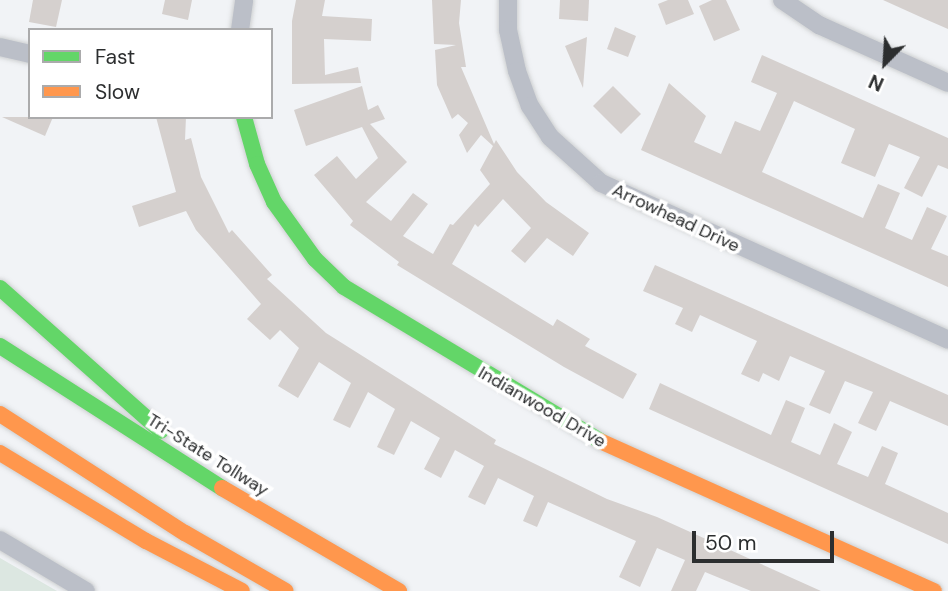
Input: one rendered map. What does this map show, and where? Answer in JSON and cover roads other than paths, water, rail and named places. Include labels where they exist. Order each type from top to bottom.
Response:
[{"type":"main road","name":"Indianwood Drive","points":[[245,119],[257,164],[274,202],[315,259],[344,287],[560,419],[617,450],[934,591]]},
{"type":"main road","points":[[0,288],[229,493]]},
{"type":"main road","name":"Tri-State Tollway","points":[[0,345],[229,493],[399,591]]},
{"type":"main road","points":[[0,414],[185,533],[286,591]]},
{"type":"main road","points":[[0,453],[146,541],[243,591]]},
{"type":"street","points":[[240,28],[244,0]]},
{"type":"street","name":"Arrowhead Drive","points":[[508,0],[511,44],[517,71],[530,106],[550,137],[601,183],[948,340]]},
{"type":"street","points":[[782,0],[819,26],[948,83]]},
{"type":"street","points":[[0,47],[28,54]]},
{"type":"street","points":[[0,540],[86,591]]}]
